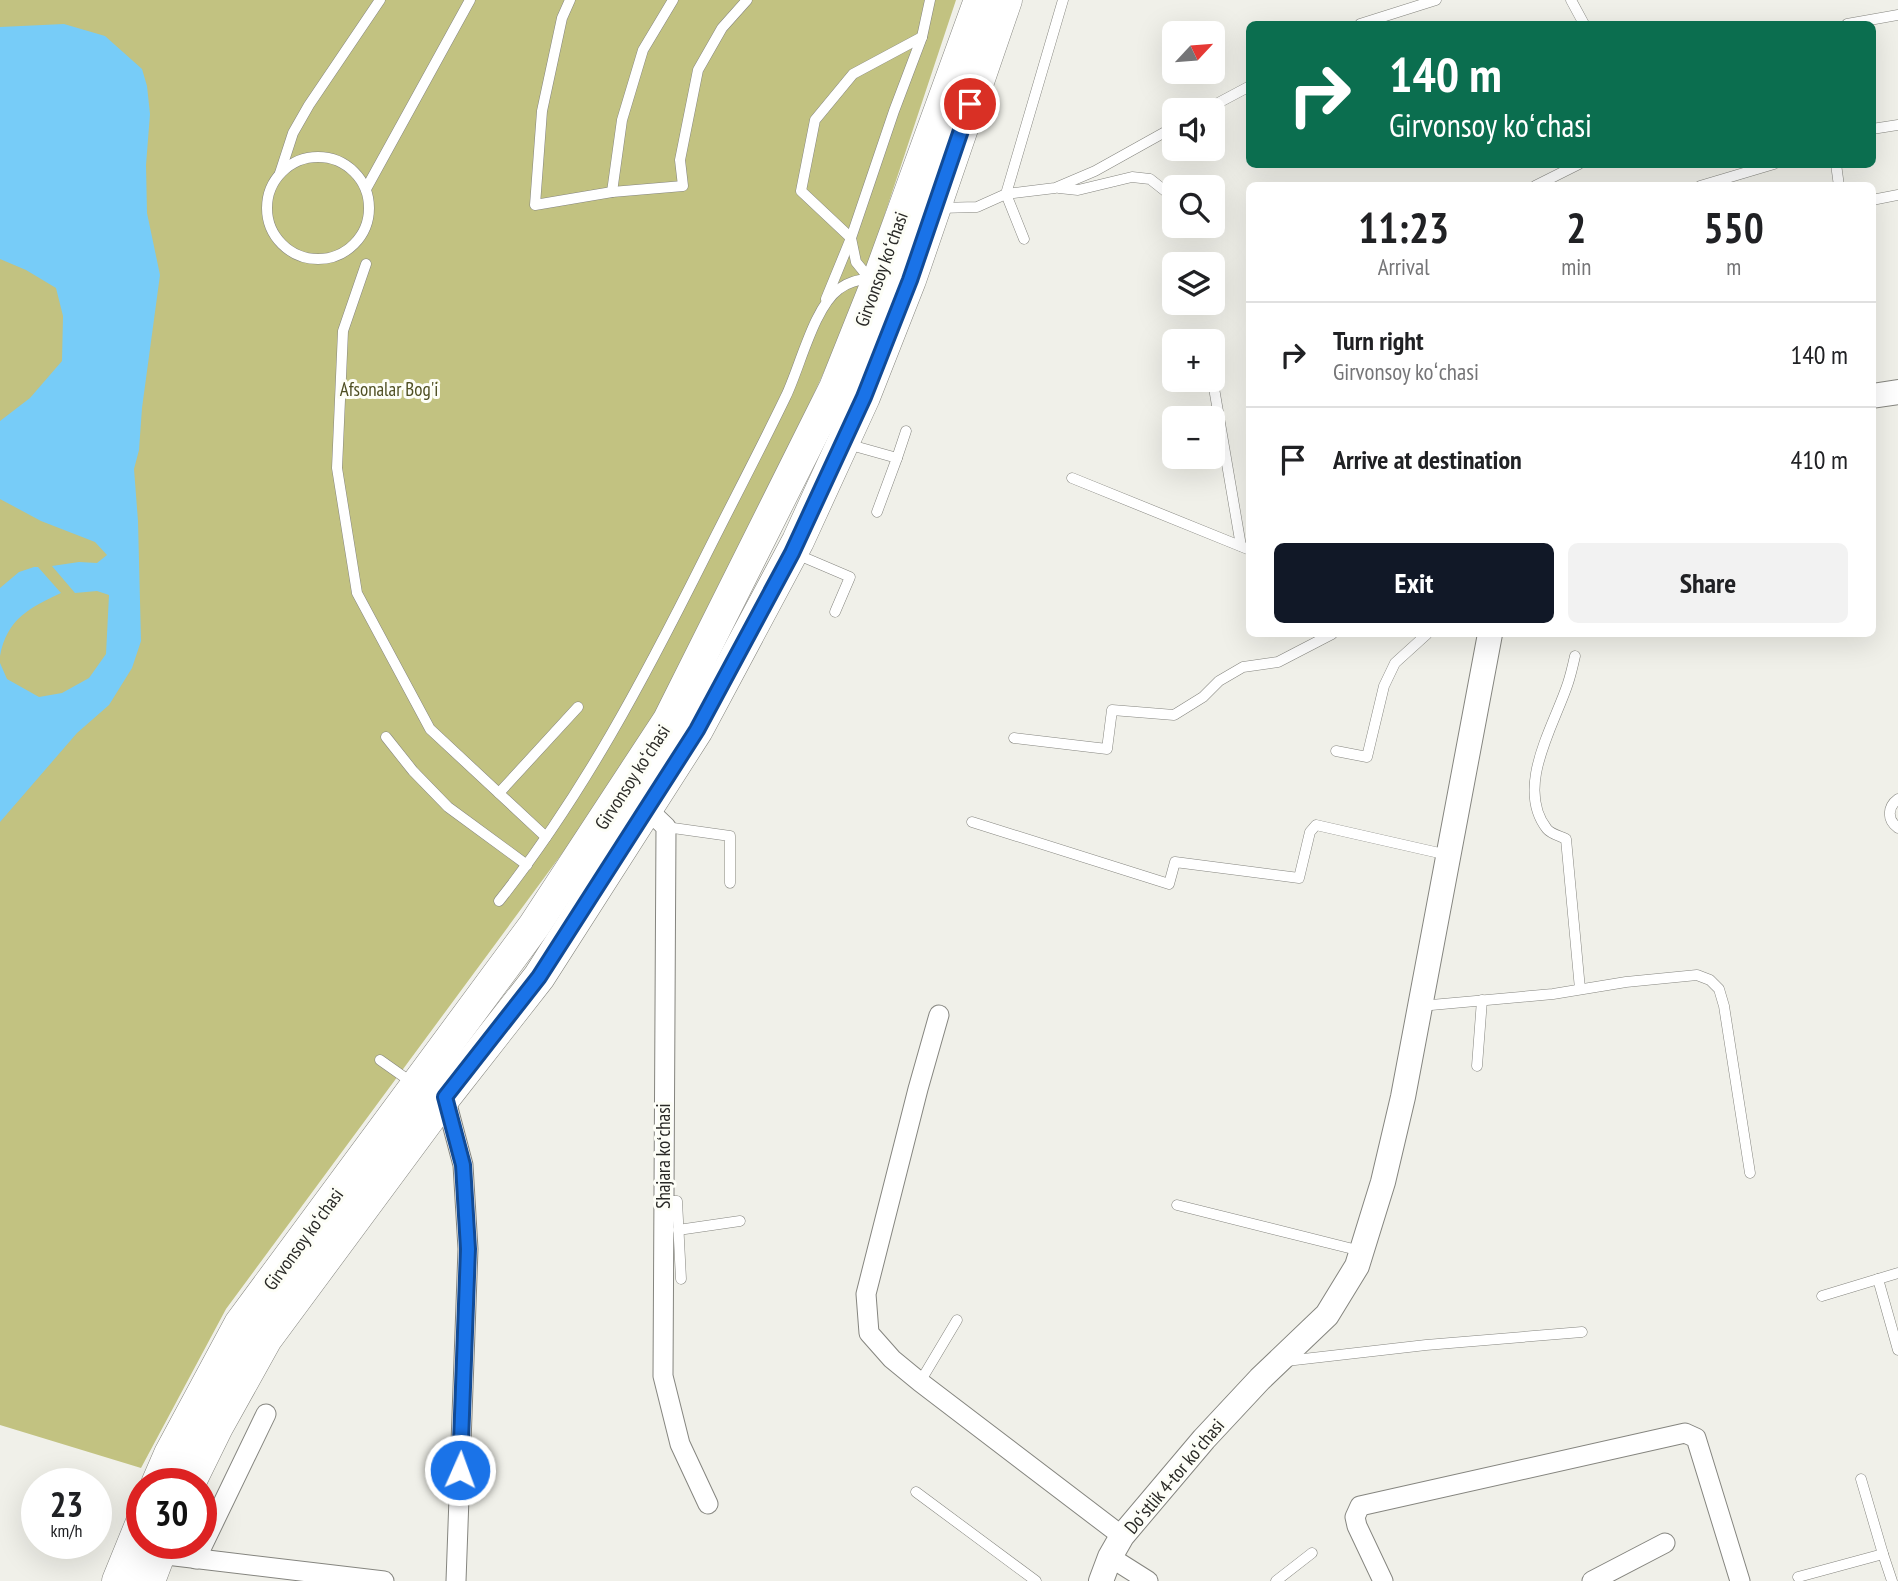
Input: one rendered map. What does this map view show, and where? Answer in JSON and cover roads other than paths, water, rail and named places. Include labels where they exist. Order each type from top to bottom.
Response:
[{"type":"main road","name":"Girvonsoy koʻchasi","points":[[195,1468],[245,1345],[539,977],[656,818],[697,730],[792,553],[864,397],[910,280],[920,204],[980,0]]},
{"type":"main road","name":"Girvonsoy koʻchasi","points":[[164,1468],[170,1454],[416,1085],[534,926],[669,720],[835,388],[874,278],[920,204],[1006,0]]},
{"type":"main road","points":[[874,278],[910,280]]},
{"type":"main road","points":[[118,1581],[127,1559]]},
{"type":"street","points":[[1876,395],[1898,392]]},
{"type":"street","name":"Doʻstlik 4-tor koʻchasi","points":[[1101,1581],[1116,1547],[1204,1439],[1260,1379],[1327,1315],[1357,1266],[1391,1145],[1489,637]]},
{"type":"street","name":"Shajara koʻchasi","points":[[656,818],[663,1201],[663,1376],[680,1444],[708,1504]]},
{"type":"street","points":[[939,1015],[866,1294],[869,1333],[892,1359],[1116,1547],[1148,1581]]},
{"type":"street","points":[[445,1097],[463,1165],[468,1249],[456,1581]]},
{"type":"street","points":[[217,1516],[266,1414]]},
{"type":"street","points":[[1383,1581],[1356,1526],[1354,1517],[1360,1506],[1685,1433],[1696,1438],[1740,1581]]},
{"type":"street","points":[[1592,1581],[1665,1543]]},
{"type":"street","points":[[157,1560],[196,1559],[384,1581]]},
{"type":"lane","points":[[280,173],[305,158],[320,156],[348,166],[358,176],[369,200],[368,222],[356,242],[338,255],[315,259],[294,253],[276,237],[271,227],[267,205],[293,133],[380,0]]},
{"type":"lane","points":[[366,189],[470,0]]},
{"type":"lane","points":[[570,0],[562,18],[542,111],[535,205],[612,192],[683,186],[680,160],[698,70],[722,28],[747,0]]},
{"type":"lane","points":[[612,192],[622,120],[643,50],[673,0]]},
{"type":"lane","points":[[499,901],[527,865],[597,761],[652,664],[787,394],[851,238],[922,37],[930,0]]},
{"type":"lane","points":[[1024,239],[1006,194],[1063,0]]},
{"type":"lane","points":[[1370,21],[1436,0]]},
{"type":"lane","points":[[1571,0],[1582,21]]},
{"type":"lane","points":[[1864,21],[1898,15]]},
{"type":"lane","points":[[874,278],[856,262],[851,238],[801,191],[815,120],[853,75],[922,37]]},
{"type":"lane","points":[[1225,99],[1246,88]]},
{"type":"lane","points":[[1876,128],[1898,120]]},
{"type":"lane","points":[[1055,188],[1095,172],[1162,134]]},
{"type":"lane","points":[[1543,182],[1571,168]]},
{"type":"lane","points":[[1713,182],[1761,168]]},
{"type":"lane","points":[[920,204],[977,207],[1006,194],[1055,188],[1078,190],[1132,177],[1150,179],[1162,188]]},
{"type":"lane","points":[[1876,199],[1898,195]]},
{"type":"lane","points":[[366,264],[343,331],[337,468],[356,593],[430,729],[546,837]]},
{"type":"lane","points":[[825,303],[851,282],[874,278]]},
{"type":"lane","points":[[1215,392],[1245,548]]},
{"type":"lane","points":[[877,512],[906,431]]},
{"type":"lane","points":[[843,443],[897,458]]},
{"type":"lane","points":[[1072,478],[1245,548]]},
{"type":"lane","points":[[792,553],[850,577],[835,612]]},
{"type":"lane","points":[[1014,738],[1107,749],[1112,710],[1174,715],[1203,697],[1219,681],[1243,667],[1278,662],[1326,637]]},
{"type":"lane","points":[[1336,751],[1367,757],[1389,674],[1395,663],[1424,637]]},
{"type":"lane","points":[[1575,656],[1568,684],[1548,730],[1536,771],[1536,809],[1548,831],[1566,839],[1580,989]]},
{"type":"lane","points":[[499,793],[578,707]]},
{"type":"lane","points":[[386,737],[413,771],[448,807],[527,865]]},
{"type":"lane","points":[[1898,799],[1893,802],[1889,814],[1891,821],[1898,828]]},
{"type":"lane","points":[[656,818],[730,836],[730,883]]},
{"type":"lane","points":[[972,822],[1169,884],[1175,862],[1299,878],[1310,832],[1316,825],[1448,855]]},
{"type":"lane","points":[[1420,1006],[1697,975],[1710,980],[1719,989],[1724,1006],[1750,1173]]},
{"type":"lane","points":[[1477,1066],[1482,1000]]},
{"type":"lane","points":[[380,1060],[416,1085]]},
{"type":"lane","points":[[663,1201],[677,1201],[681,1279]]},
{"type":"lane","points":[[1178,1205],[1362,1251]]},
{"type":"lane","points":[[678,1230],[740,1221]]},
{"type":"lane","points":[[1822,1296],[1898,1273]]},
{"type":"lane","points":[[1878,1279],[1898,1350]]},
{"type":"lane","points":[[920,1382],[957,1320]]},
{"type":"lane","points":[[1278,1361],[1582,1332]]},
{"type":"lane","points":[[1861,1479],[1892,1581]]},
{"type":"lane","points":[[916,1492],[1037,1581]]},
{"type":"lane","points":[[1276,1581],[1312,1553]]},
{"type":"lane","points":[[1798,1577],[1883,1554]]},
{"type":"water","points":[[64,24],[105,36],[142,69],[147,86],[150,114],[146,165],[147,213],[160,275],[139,450],[134,469],[141,641],[132,668],[109,705],[77,733],[0,822],[0,663],[7,679],[39,697],[62,693],[89,678],[106,654],[109,595],[97,591],[75,593],[52,566],[79,562],[97,563],[107,555],[95,542],[41,521],[0,499],[0,421],[30,398],[62,361],[63,316],[56,288],[26,270],[0,259],[0,27]]},
{"type":"water","points":[[38,567],[61,593],[21,616],[8,633],[0,656],[0,588],[19,572]]},
{"type":"park label","name":"Afsonalar Bog'i","points":[[389,389]]}]
